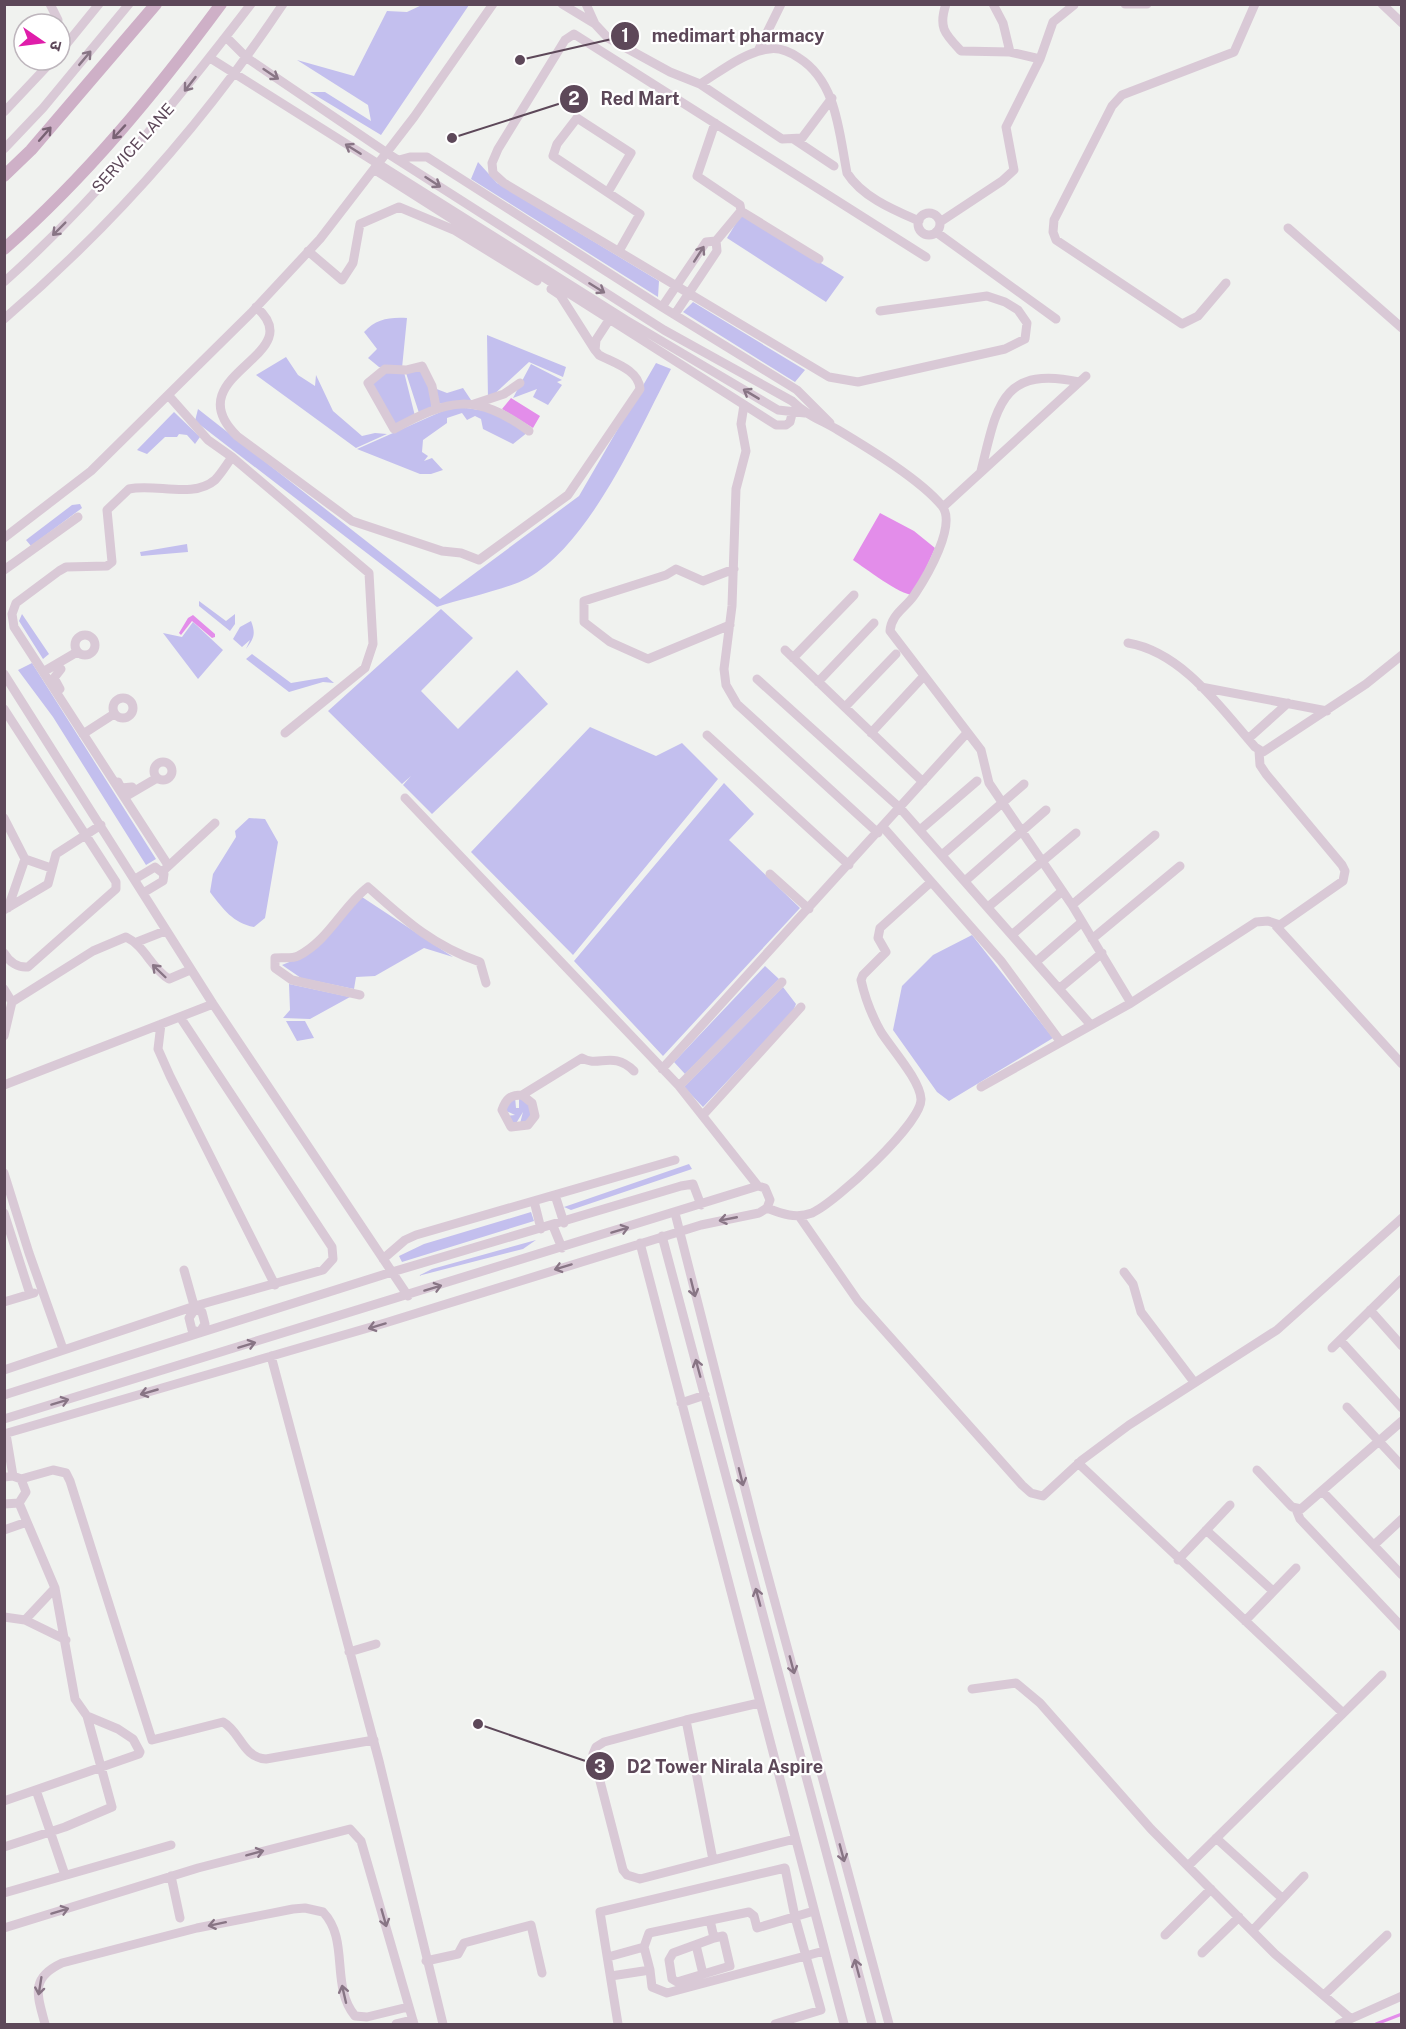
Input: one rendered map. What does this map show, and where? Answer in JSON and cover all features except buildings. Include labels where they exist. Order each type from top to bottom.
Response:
[{"type":"main road","points":[[4,176],[31,150],[156,4]]},
{"type":"main road","points":[[4,249],[38,220],[157,90],[221,4]]},
{"type":"street","points":[[72,37],[99,4]]},
{"type":"street","points":[[4,149],[43,108],[129,4]]},
{"type":"street","name":"SERVICE LANE","points":[[4,282],[85,203],[210,58],[251,4]]},
{"type":"street","points":[[4,319],[94,237],[235,75],[283,4]]},
{"type":"street","points":[[4,537],[91,471],[169,396],[308,251],[377,167],[493,4]]},
{"type":"street","points":[[562,4],[595,24],[608,38],[637,55],[700,84],[782,139],[795,140],[834,166]]},
{"type":"street","points":[[586,4],[595,24]]},
{"type":"street","points":[[758,51],[781,4]]},
{"type":"street","points":[[946,4],[942,16],[944,34],[961,51],[1010,51],[1040,59]]},
{"type":"street","points":[[993,4],[1003,23],[1010,51]]},
{"type":"street","points":[[1064,4],[1075,5]]},
{"type":"street","points":[[1125,4],[1147,4]]},
{"type":"street","points":[[1226,283],[1198,316],[1182,324],[1056,240],[1053,232],[1054,220],[1112,106],[1122,95],[1182,70],[1228,56],[1239,44],[1255,4]]},
{"type":"street","points":[[1382,4],[1401,23]]},
{"type":"street","points":[[939,222],[1002,181],[1014,170],[1006,127],[1040,59],[1053,22],[1075,5]]},
{"type":"street","points":[[880,311],[987,296],[1005,302],[1018,310],[1027,323],[1025,339],[1005,350],[858,382],[829,377],[504,183],[493,173],[492,163],[508,131],[565,40],[573,34],[926,257]]},
{"type":"street","points":[[226,37],[248,58],[387,153],[664,330],[792,401],[805,413],[834,428],[929,492],[943,507],[947,524],[942,542],[915,595],[890,624],[890,631],[966,734],[981,750],[989,783],[1072,905],[1131,1003]]},
{"type":"street","points":[[700,84],[758,51],[782,49],[804,61],[814,70],[832,98],[847,173],[852,181],[890,207],[919,221]]},
{"type":"street","points":[[210,58],[609,320],[744,405],[782,427],[790,423],[792,414]]},
{"type":"street","points":[[4,112],[42,72]]},
{"type":"street","points":[[795,140],[808,132],[832,98]]},
{"type":"street","points":[[608,192],[631,153],[577,117],[556,144],[553,156],[640,214],[619,251]]},
{"type":"street","points":[[675,314],[717,252],[716,242],[741,211],[740,205],[697,176],[715,123]]},
{"type":"street","points":[[399,160],[410,156],[427,157],[662,308],[797,390],[834,428]]},
{"type":"street","points":[[377,167],[778,410],[792,414],[805,413]]},
{"type":"street","points":[[256,307],[268,317],[272,329],[269,341],[226,387],[219,398],[224,423],[237,436],[352,521],[442,551],[461,553],[479,560],[568,495],[640,389],[639,381],[634,374],[599,355],[560,295],[454,230],[399,207],[360,224],[353,263],[342,279],[308,251]]},
{"type":"street","points":[[741,211],[819,259]]},
{"type":"street","points":[[936,232],[939,222],[936,215],[929,213],[922,215],[919,221],[920,229],[925,234],[936,232],[1056,319]]},
{"type":"street","points":[[1288,228],[1401,328]]},
{"type":"street","points":[[662,308],[706,242],[716,242]]},
{"type":"street","points":[[595,350],[596,340],[609,320]]},
{"type":"street","points":[[697,362],[704,352]]},
{"type":"street","points":[[436,407],[432,386],[422,366],[405,370],[385,369],[368,383],[394,429],[436,407],[477,404],[495,398],[520,383]]},
{"type":"street","points":[[943,507],[1082,379],[1052,376],[1030,379],[1007,394],[994,419],[981,471]]},
{"type":"street","points":[[169,396],[208,440],[232,457],[362,565],[370,580],[373,644],[365,668],[285,733]]},
{"type":"street","points":[[467,403],[507,415],[529,430]]},
{"type":"street","points":[[744,405],[741,424],[746,451],[736,489],[734,569],[724,669],[726,685],[731,695],[880,830],[931,882],[1001,961],[1060,1041]]},
{"type":"street","points":[[11,621],[16,603],[66,567],[107,566],[112,562],[107,510],[129,489],[194,489],[208,485],[216,480],[232,457]]},
{"type":"street","points":[[4,570],[78,517]]},
{"type":"street","points":[[730,625],[648,658],[610,642],[584,622],[584,601],[666,575],[676,569],[703,581],[734,569]]},
{"type":"street","points":[[793,658],[854,595]]},
{"type":"street","points":[[4,613],[121,788],[132,787]]},
{"type":"street","points":[[818,682],[874,623]]},
{"type":"street","points":[[1128,643],[1141,646],[1170,662],[1201,687],[1259,751],[1260,765],[1266,774],[1345,870],[1338,886],[1276,926]]},
{"type":"street","points":[[785,650],[923,782]]},
{"type":"street","points":[[43,672],[77,651]]},
{"type":"street","points":[[845,707],[896,654]]},
{"type":"street","points":[[1259,751],[1267,751],[1327,711],[1401,655]]},
{"type":"street","points":[[61,669],[54,678],[165,869]]},
{"type":"street","points":[[4,674],[135,879],[190,970],[408,1296]]},
{"type":"street","points":[[871,733],[923,677]]},
{"type":"street","points":[[757,679],[900,808],[1037,961],[1090,1024]]},
{"type":"street","points":[[1201,687],[1327,711]]},
{"type":"street","points":[[1248,739],[1288,703]]},
{"type":"street","points":[[4,953],[13,963],[21,967],[28,967],[116,889],[116,882],[5,709]]},
{"type":"street","points":[[85,732],[114,714]]},
{"type":"street","points":[[662,1069],[966,734]]},
{"type":"street","points":[[706,735],[849,865]]},
{"type":"street","points":[[124,797],[157,778]]},
{"type":"street","points":[[920,830],[977,781]]},
{"type":"street","points":[[942,855],[1024,784]]},
{"type":"street","points":[[405,798],[680,1086],[758,1186]]},
{"type":"street","points":[[965,881],[1046,810]]},
{"type":"street","points":[[4,818],[25,859],[51,868]]},
{"type":"street","points":[[143,893],[163,881],[165,869],[215,823]]},
{"type":"street","points":[[6,909],[48,884],[56,854],[101,825]]},
{"type":"street","points":[[988,907],[1042,864],[1076,833]]},
{"type":"street","points":[[1072,905],[1155,835]]},
{"type":"street","points":[[6,909],[25,859]]},
{"type":"street","points":[[1092,939],[1180,866]]},
{"type":"street","points":[[135,879],[153,868],[165,869]]},
{"type":"street","points":[[770,873],[809,909]]},
{"type":"street","points":[[767,1208],[783,1215],[810,1214],[842,1192],[919,1111],[920,1093],[881,1030],[861,980],[863,975],[886,952],[878,938],[880,928],[931,882]]},
{"type":"street","points":[[360,995],[292,980],[275,968],[275,958],[297,957],[320,939],[356,897],[368,887],[417,929],[450,952],[480,962],[486,983]]},
{"type":"street","points":[[1013,934],[1061,892]]},
{"type":"street","points":[[981,1087],[1131,1003],[1256,922],[1268,921],[1276,926],[1401,1064]]},
{"type":"street","points":[[1037,961],[1082,922]]},
{"type":"street","points":[[137,942],[165,931]]},
{"type":"street","points":[[4,1036],[12,1002],[93,951],[126,937],[137,942],[158,972],[169,980],[190,970]]},
{"type":"street","points":[[1060,988],[1102,953]]},
{"type":"street","points":[[680,1086],[782,982]]},
{"type":"street","points":[[4,989],[12,1002]]},
{"type":"street","points":[[4,1085],[213,1004]]},
{"type":"street","points":[[703,1115],[801,1007]]},
{"type":"street","points":[[4,1370],[63,1349],[275,1285],[329,1266],[335,1253],[180,1017]]},
{"type":"street","points":[[161,1024],[158,1049],[275,1285]]},
{"type":"street","points":[[522,1095],[582,1058],[587,1061],[620,1060],[634,1071]]},
{"type":"street","points":[[383,1259],[396,1246],[410,1237],[675,1160]]},
{"type":"street","points":[[4,1173],[63,1349]]},
{"type":"street","points":[[4,1395],[392,1272],[564,1223],[689,1184],[695,1187],[701,1204]]},
{"type":"street","points":[[4,1419],[758,1186],[765,1188],[770,1200],[767,1208],[759,1213],[679,1231],[272,1356],[5,1434],[13,1477],[26,1492],[19,1503]]},
{"type":"street","points":[[555,1195],[564,1223]]},
{"type":"street","points":[[534,1201],[541,1229]]},
{"type":"street","points":[[4,1213],[30,1294]]},
{"type":"street","points":[[675,1213],[756,1532],[889,2025]]},
{"type":"street","points":[[799,1216],[858,1301],[1023,1485],[1031,1493],[1043,1496],[1078,1463],[1194,1382],[1277,1330],[1298,1314],[1401,1218]]},
{"type":"street","points":[[553,1226],[562,1248]]},
{"type":"street","points":[[663,1236],[872,2025]]},
{"type":"street","points":[[640,1243],[844,2025]]},
{"type":"street","points":[[184,1270],[195,1308],[202,1312],[205,1324],[200,1333]]},
{"type":"street","points":[[1124,1272],[1133,1284],[1140,1312],[1194,1382]]},
{"type":"street","points":[[1332,1348],[1401,1280]]},
{"type":"street","points":[[4,1302],[42,1291]]},
{"type":"street","points":[[1370,1310],[1401,1346]]},
{"type":"street","points":[[1340,1340],[1401,1408]]},
{"type":"street","points":[[272,1356],[374,1740],[443,2025]]},
{"type":"street","points":[[175,1366],[178,1383]]},
{"type":"street","points":[[681,1402],[705,1395]]},
{"type":"street","points":[[1347,1407],[1401,1466]]},
{"type":"street","points":[[1296,1509],[1306,1507],[1401,1421]]},
{"type":"street","points":[[1078,1463],[1178,1560],[1343,1713]]},
{"type":"street","points":[[13,1477],[53,1470],[66,1473],[153,1741],[223,1722],[229,1726],[251,1756],[266,1760],[374,1740]]},
{"type":"street","points":[[1257,1470],[1296,1509],[1300,1519],[1401,1628]]},
{"type":"street","points":[[1323,1492],[1401,1575]]},
{"type":"street","points":[[4,1504],[19,1503]]},
{"type":"street","points":[[4,1801],[139,1755],[135,1743],[118,1729],[87,1716],[79,1708],[73,1692],[66,1640],[55,1588],[19,1503]]},
{"type":"street","points":[[1178,1560],[1230,1504]]},
{"type":"street","points":[[4,1530],[27,1522]]},
{"type":"street","points":[[1374,1545],[1399,1525]]},
{"type":"street","points":[[1206,1530],[1273,1592]]},
{"type":"street","points":[[1245,1621],[1296,1568]]},
{"type":"street","points":[[25,1620],[55,1588]]},
{"type":"street","points":[[4,1617],[25,1620],[66,1640]]},
{"type":"street","points":[[350,1652],[376,1644]]},
{"type":"street","points":[[1188,1866],[1382,1675]]},
{"type":"street","points":[[972,1689],[1016,1683],[1040,1703],[1151,1829],[1289,1967],[1350,2018]]},
{"type":"street","points":[[759,1702],[599,1744],[594,1754],[623,1870],[627,1875],[640,1878],[795,1839]]},
{"type":"street","points":[[4,1847],[51,1832],[112,1807],[87,1716]]},
{"type":"street","points":[[686,1720],[713,1860]]},
{"type":"street","points":[[135,1743],[150,1737]]},
{"type":"street","points":[[36,1790],[65,1875]]},
{"type":"street","points":[[4,1928],[171,1876],[350,1829],[361,1841],[414,2022],[396,2025]]},
{"type":"street","points":[[1216,1838],[1282,1898]]},
{"type":"street","points":[[4,1893],[171,1845]]},
{"type":"street","points":[[618,2025],[609,1957],[600,1912],[785,1868],[795,1917],[821,2010],[774,2025]]},
{"type":"street","points":[[171,1876],[180,1918]]},
{"type":"street","points":[[1253,1930],[1304,1876]]},
{"type":"street","points":[[1164,1935],[1211,1889]]},
{"type":"street","points":[[45,2025],[37,1994],[40,1977],[47,1970],[62,1963],[197,1928],[305,1908],[323,1912],[336,1933],[342,1990],[346,2006],[356,2016],[367,2018],[408,2007]]},
{"type":"street","points":[[814,1911],[757,1928],[754,1916],[749,1912],[649,1933],[644,1947],[652,1988],[667,1993],[824,1951]]},
{"type":"street","points":[[1202,1953],[1239,1917]]},
{"type":"street","points":[[710,1920],[714,1938]]},
{"type":"street","points":[[426,1961],[460,1952],[464,1943],[531,1925],[542,1972]]},
{"type":"street","points":[[1324,1995],[1387,1935]]},
{"type":"street","points":[[723,1936],[730,1966],[677,1982],[672,1979],[669,1960],[672,1953],[696,1945],[723,1936]]},
{"type":"street","points":[[696,1945],[703,1974]]},
{"type":"street","points":[[609,1957],[632,1953],[644,1947]]},
{"type":"street","points":[[611,1976],[650,1970]]},
{"type":"street","points":[[1339,2025],[1401,1996]]},
{"type":"shaded area","points":[[424,4],[469,5],[381,135],[310,92],[325,92],[371,121],[368,105],[297,60],[354,76],[387,11],[407,12]]},
{"type":"shaded area","points":[[478,162],[497,183],[659,281],[658,297],[471,179]]},
{"type":"shaded area","points":[[741,215],[844,277],[826,302],[727,238]]},
{"type":"shaded area","points":[[693,302],[805,370],[795,382],[683,312]]},
{"type":"shaded area","points":[[407,318],[402,368],[379,367],[368,358],[377,349],[364,332],[373,324],[383,320]]},
{"type":"shaded area","points":[[487,335],[566,367],[563,377],[529,362],[488,400]]},
{"type":"shaded area","points":[[286,357],[298,375],[315,386],[316,375],[333,411],[362,436],[375,433],[387,434],[356,448],[256,375]]},
{"type":"shaded area","points":[[656,363],[671,369],[611,484],[572,539],[551,561],[528,578],[497,590],[437,607],[195,421],[198,409],[440,599],[579,496]]},
{"type":"shaded area","points":[[531,364],[562,380],[557,382],[562,385],[548,405],[533,397],[537,389],[513,398]]},
{"type":"shaded area","points":[[421,368],[429,384],[432,408],[419,413],[406,373]]},
{"type":"shaded area","points":[[387,370],[404,372],[415,416],[395,428],[370,382]]},
{"type":"shaded area","points":[[434,388],[447,393],[463,388],[471,400],[437,404]]},
{"type":"shaded area","points":[[511,398],[540,416],[533,428],[502,409]]},
{"type":"shaded area","points":[[454,406],[492,412],[528,432],[513,444],[483,429],[481,419],[475,416],[467,420],[462,413],[447,418],[447,423],[423,440],[422,452],[428,456],[424,461],[432,458],[443,470],[431,474],[420,474],[357,449]]},
{"type":"shaded area","points":[[174,412],[200,437],[195,444],[187,435],[179,434],[177,437],[165,437],[147,454],[137,450]]},
{"type":"shaded area","points":[[80,504],[82,508],[31,546],[26,540],[72,505]]},
{"type":"shaded area","points":[[880,513],[914,531],[935,548],[914,595],[892,586],[853,560]]},
{"type":"shaded area","points":[[187,544],[188,552],[141,556],[140,552]]},
{"type":"shaded area","points":[[199,601],[226,621],[235,614],[235,624],[230,631],[199,606]]},
{"type":"shaded area","points":[[441,609],[473,638],[421,691],[458,729],[517,670],[548,704],[432,814],[403,785],[411,776],[402,784],[328,711]]},
{"type":"shaded area","points":[[22,614],[49,654],[43,659],[19,621]]},
{"type":"shaded area","points":[[193,615],[215,634],[215,637],[212,638],[192,621],[181,635],[179,633],[188,618]]},
{"type":"shaded area","points":[[251,621],[253,636],[246,649],[250,640],[242,647],[233,639],[240,627]]},
{"type":"shaded area","points":[[193,622],[223,650],[198,679],[163,633],[182,637]]},
{"type":"shaded area","points":[[252,654],[291,683],[327,677],[334,683],[323,682],[289,692],[246,659]]},
{"type":"shaded area","points":[[32,663],[156,859],[146,865],[53,717],[18,670]]},
{"type":"shaded area","points":[[590,727],[656,756],[682,743],[718,779],[573,955],[471,852]]},
{"type":"shaded area","points":[[724,783],[754,814],[729,840],[800,908],[663,1056],[574,961]]},
{"type":"shaded area","points":[[249,818],[265,819],[278,842],[265,918],[254,927],[234,919],[210,892],[213,874],[236,837],[235,831]]},
{"type":"shaded area","points":[[362,897],[453,957],[424,948],[375,976],[356,977],[354,989],[301,978],[282,965],[304,956]]},
{"type":"shaded area","points":[[972,935],[1053,1038],[949,1101],[937,1092],[893,1030],[902,986],[933,955]]},
{"type":"shaded area","points":[[765,966],[779,979],[685,1074],[674,1062]]},
{"type":"shaded area","points":[[289,984],[350,997],[310,1019],[283,1018],[290,1010]]},
{"type":"shaded area","points":[[783,987],[796,1004],[793,1011],[703,1107],[684,1087]]},
{"type":"shaded area","points":[[286,1021],[305,1021],[314,1038],[297,1041]]},
{"type":"shaded area","points":[[515,1097],[516,1108],[519,1108],[519,1097],[527,1098],[534,1114],[519,1127],[523,1112],[515,1125],[505,1116],[515,1115],[504,1110]]},
{"type":"shaded area","points":[[689,1164],[692,1169],[571,1210],[564,1207]]},
{"type":"shaded area","points":[[531,1212],[534,1221],[402,1262],[399,1256],[424,1244]]},
{"type":"shaded area","points":[[536,1240],[523,1249],[418,1276],[432,1269]]},
{"type":"waterway","points":[[1376,2024],[1402,2014]]},
{"type":"place","name":"medimart pharmacy","points":[[520,60]]},
{"type":"place","name":"Red Mart","points":[[452,138]]},
{"type":"place","name":"D2 Tower Nirala Aspire","points":[[478,1724]]}]
